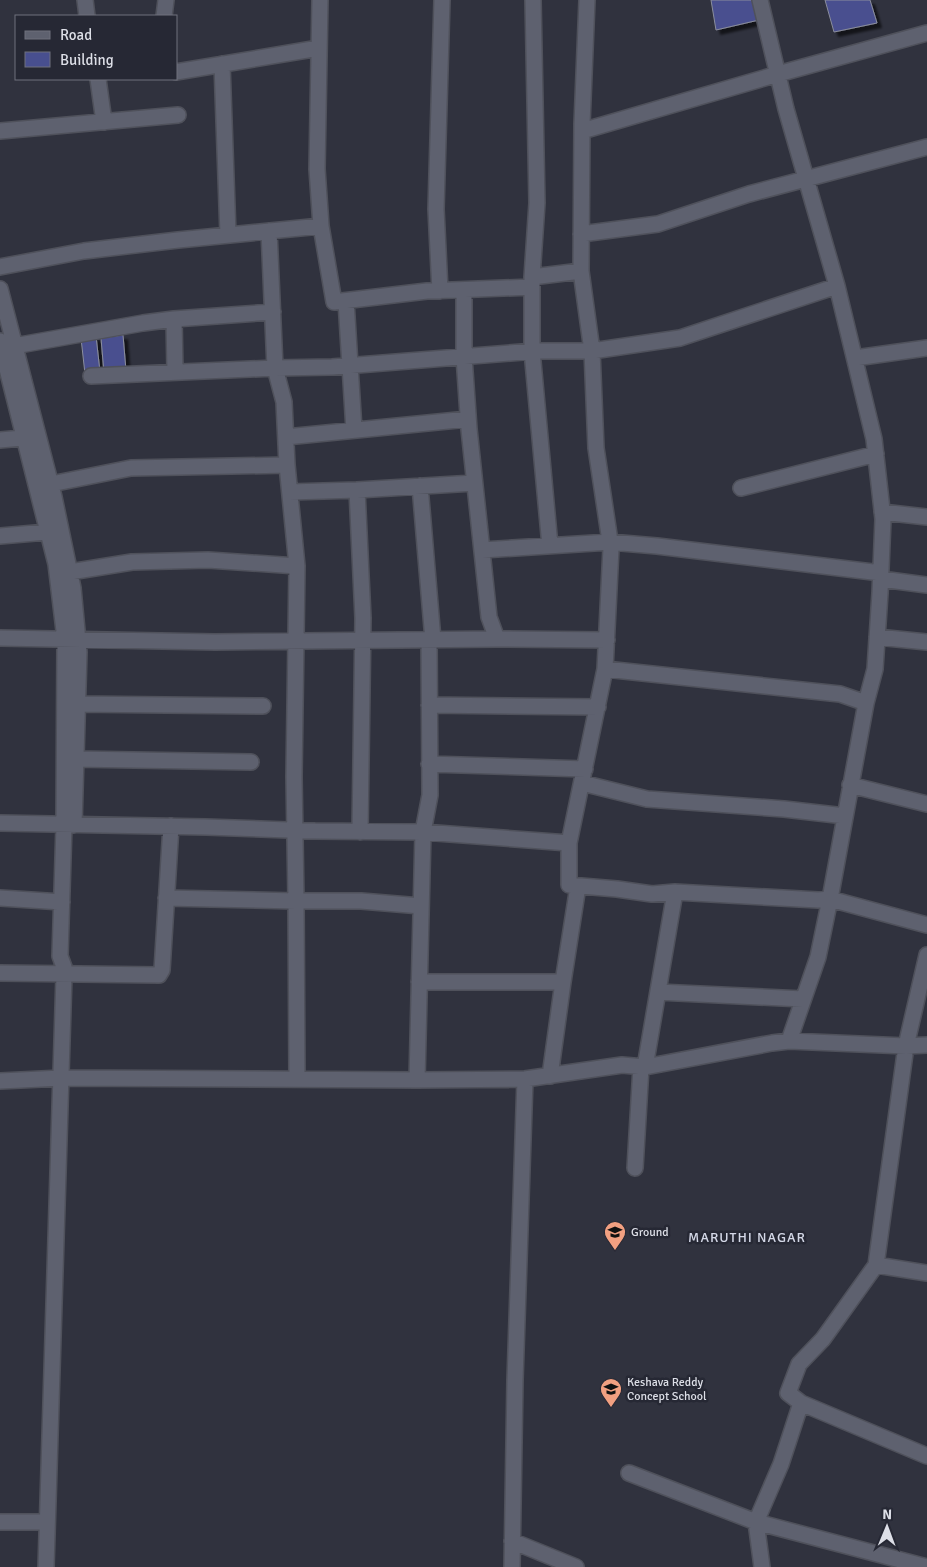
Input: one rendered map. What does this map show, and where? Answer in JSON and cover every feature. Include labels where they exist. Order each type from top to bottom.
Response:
[{"type":"street","points":[[84,0],[88,15]]},
{"type":"street","points":[[164,15],[166,0]]},
{"type":"street","points":[[320,0],[317,169],[321,226],[334,302],[532,282],[581,271]]},
{"type":"street","points":[[440,291],[436,208],[442,0]]},
{"type":"street","points":[[533,0],[536,203],[532,282],[532,351],[550,546]]},
{"type":"street","points":[[587,0],[582,131],[581,271],[592,351],[596,448],[610,542],[605,670],[569,843],[568,885],[652,894],[674,892],[818,900],[830,899],[927,924]]},
{"type":"street","points":[[760,0],[778,74],[855,358],[874,439],[882,512],[881,576],[875,669],[866,703],[818,957],[789,1041]]},
{"type":"street","points":[[582,131],[778,74],[927,34]]},
{"type":"street","points":[[178,72],[319,48]]},
{"type":"street","points":[[222,64],[228,235]]},
{"type":"street","points":[[98,80],[104,122]]},
{"type":"street","points":[[0,131],[178,115]]},
{"type":"street","points":[[582,234],[658,224],[749,194],[927,147]]},
{"type":"street","points":[[0,267],[84,251],[321,226]]},
{"type":"street","points":[[269,231],[276,368],[284,402],[287,465],[297,566],[295,831],[297,1080]]},
{"type":"street","points":[[91,376],[351,366],[532,351],[592,351],[680,338],[837,286]]},
{"type":"street","points":[[0,289],[7,344],[32,437],[47,532],[72,639],[77,704],[76,759],[62,902],[60,956],[64,971],[62,1078],[46,1567]]},
{"type":"street","points":[[464,290],[464,357],[474,483],[489,617],[497,639]]},
{"type":"street","points":[[346,301],[354,430]]},
{"type":"street","points":[[7,344],[174,319],[273,312]]},
{"type":"street","points":[[174,319],[175,372]]},
{"type":"street","points":[[855,358],[927,348]]},
{"type":"street","points":[[286,437],[468,419]]},
{"type":"street","points":[[0,440],[32,437]]},
{"type":"street","points":[[32,437],[51,484],[70,572],[72,639],[69,824],[70,955],[64,971]]},
{"type":"street","points":[[741,488],[876,454]]},
{"type":"street","points":[[51,484],[131,468],[287,465]]},
{"type":"street","points":[[290,492],[474,483]]},
{"type":"street","points":[[417,1080],[423,832],[430,795],[429,706],[431,640],[420,486]]},
{"type":"street","points":[[357,490],[362,640],[360,832]]},
{"type":"street","points":[[882,512],[927,517]]},
{"type":"street","points":[[0,536],[47,532]]},
{"type":"street","points":[[482,550],[610,542],[657,546],[881,576],[927,584]]},
{"type":"street","points":[[70,572],[132,562],[208,560],[297,566]]},
{"type":"street","points":[[877,637],[927,642]]},
{"type":"street","points":[[0,638],[215,642],[296,640],[607,640]]},
{"type":"street","points":[[605,670],[840,694],[866,703]]},
{"type":"street","points":[[77,704],[263,706]]},
{"type":"street","points":[[429,706],[598,707]]},
{"type":"street","points":[[76,759],[252,762]]},
{"type":"street","points":[[429,764],[583,776],[647,799],[784,809],[845,816]]},
{"type":"street","points":[[850,785],[927,804]]},
{"type":"street","points":[[0,823],[171,826],[295,831],[423,832],[569,843]]},
{"type":"street","points":[[0,973],[64,971],[158,974],[162,970],[171,826]]},
{"type":"street","points":[[550,1076],[562,982],[578,886]]},
{"type":"street","points":[[635,1168],[643,1067],[658,992],[674,892]]},
{"type":"street","points":[[0,898],[62,902]]},
{"type":"street","points":[[166,898],[296,902],[360,901],[421,906]]},
{"type":"street","points":[[927,955],[906,1046],[876,1265],[823,1339],[799,1364],[788,1393],[801,1403],[927,1456]]},
{"type":"street","points":[[419,982],[562,982]]},
{"type":"street","points":[[658,992],[803,999]]},
{"type":"street","points":[[0,1081],[62,1078],[525,1079],[622,1065],[643,1067],[789,1041],[906,1046],[927,1045]]},
{"type":"street","points":[[512,1567],[515,1371],[525,1079]]},
{"type":"street","points":[[876,1265],[927,1273]]},
{"type":"street","points":[[762,1567],[756,1522],[781,1464],[801,1403]]},
{"type":"street","points":[[630,1473],[756,1522],[910,1565],[927,1567]]},
{"type":"street","points":[[0,1522],[46,1522]]},
{"type":"street","points":[[512,1540],[576,1567]]},
{"type":"building","points":[[711,0],[753,0],[759,20],[716,30]]},
{"type":"building","points":[[825,0],[870,0],[877,23],[834,32]]},
{"type":"building","points":[[123,335],[126,371],[104,373],[101,338]]},
{"type":"building","points":[[96,336],[100,372],[85,374],[81,338]]},
{"type":"place","name":"Ground","points":[[615,1251]]},
{"type":"place","name":"Keshava Reddy Concept School","points":[[611,1408]]},
{"type":"district","name":"MARUTHI NAGAR","points":[[747,1237]]}]
